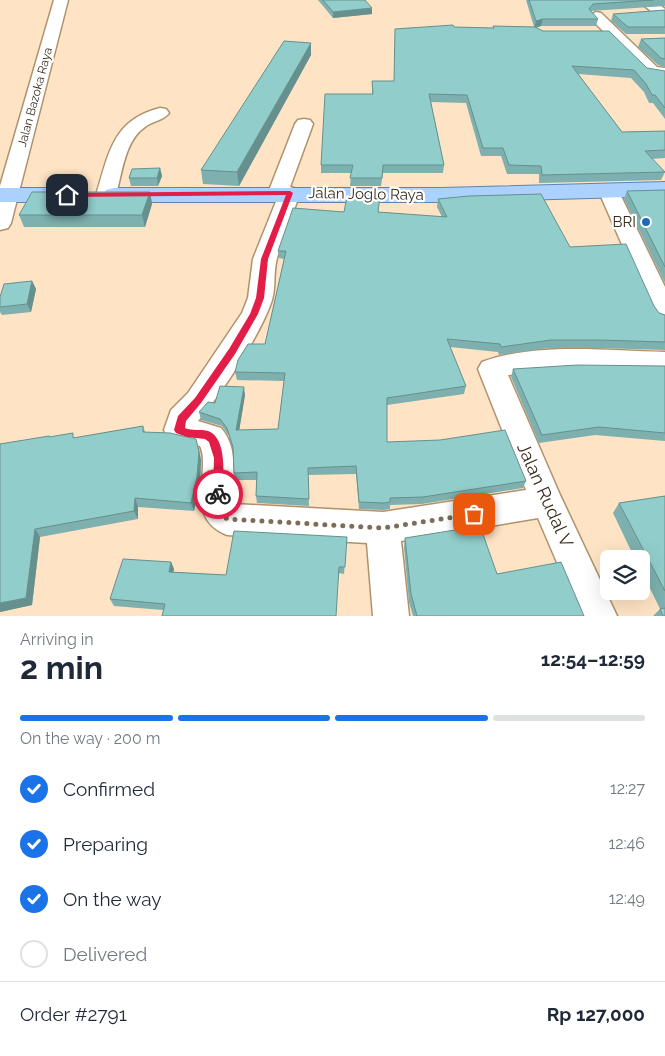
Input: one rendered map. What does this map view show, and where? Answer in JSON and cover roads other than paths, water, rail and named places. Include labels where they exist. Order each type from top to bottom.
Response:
[{"type":"main road","name":"Jalan Joglo Raya","points":[[4,195],[284,193],[440,195],[609,192],[665,189]]},
{"type":"street","name":"Jalan Bazoka Raya","points":[[0,224],[4,195],[61,0]]},
{"type":"street","points":[[643,7],[663,12]]},
{"type":"street","points":[[615,15],[596,16],[652,72],[665,72]]},
{"type":"street","points":[[593,32],[638,40]]},
{"type":"street","points":[[106,195],[122,141],[138,123],[160,113]]},
{"type":"street","points":[[304,124],[265,259],[260,298],[254,314],[215,376],[182,419],[179,430],[187,433],[207,435],[213,440],[219,458],[218,504],[220,512],[227,519],[383,528],[547,502]]},
{"type":"street","points":[[609,192],[665,312]]},
{"type":"street","name":"Jalan Rudal V","points":[[599,616],[547,502],[492,369],[500,365],[548,361],[665,362]]},
{"type":"street","points":[[383,528],[391,616]]},
{"type":"place","name":"BRI","points":[[646,222]]}]
